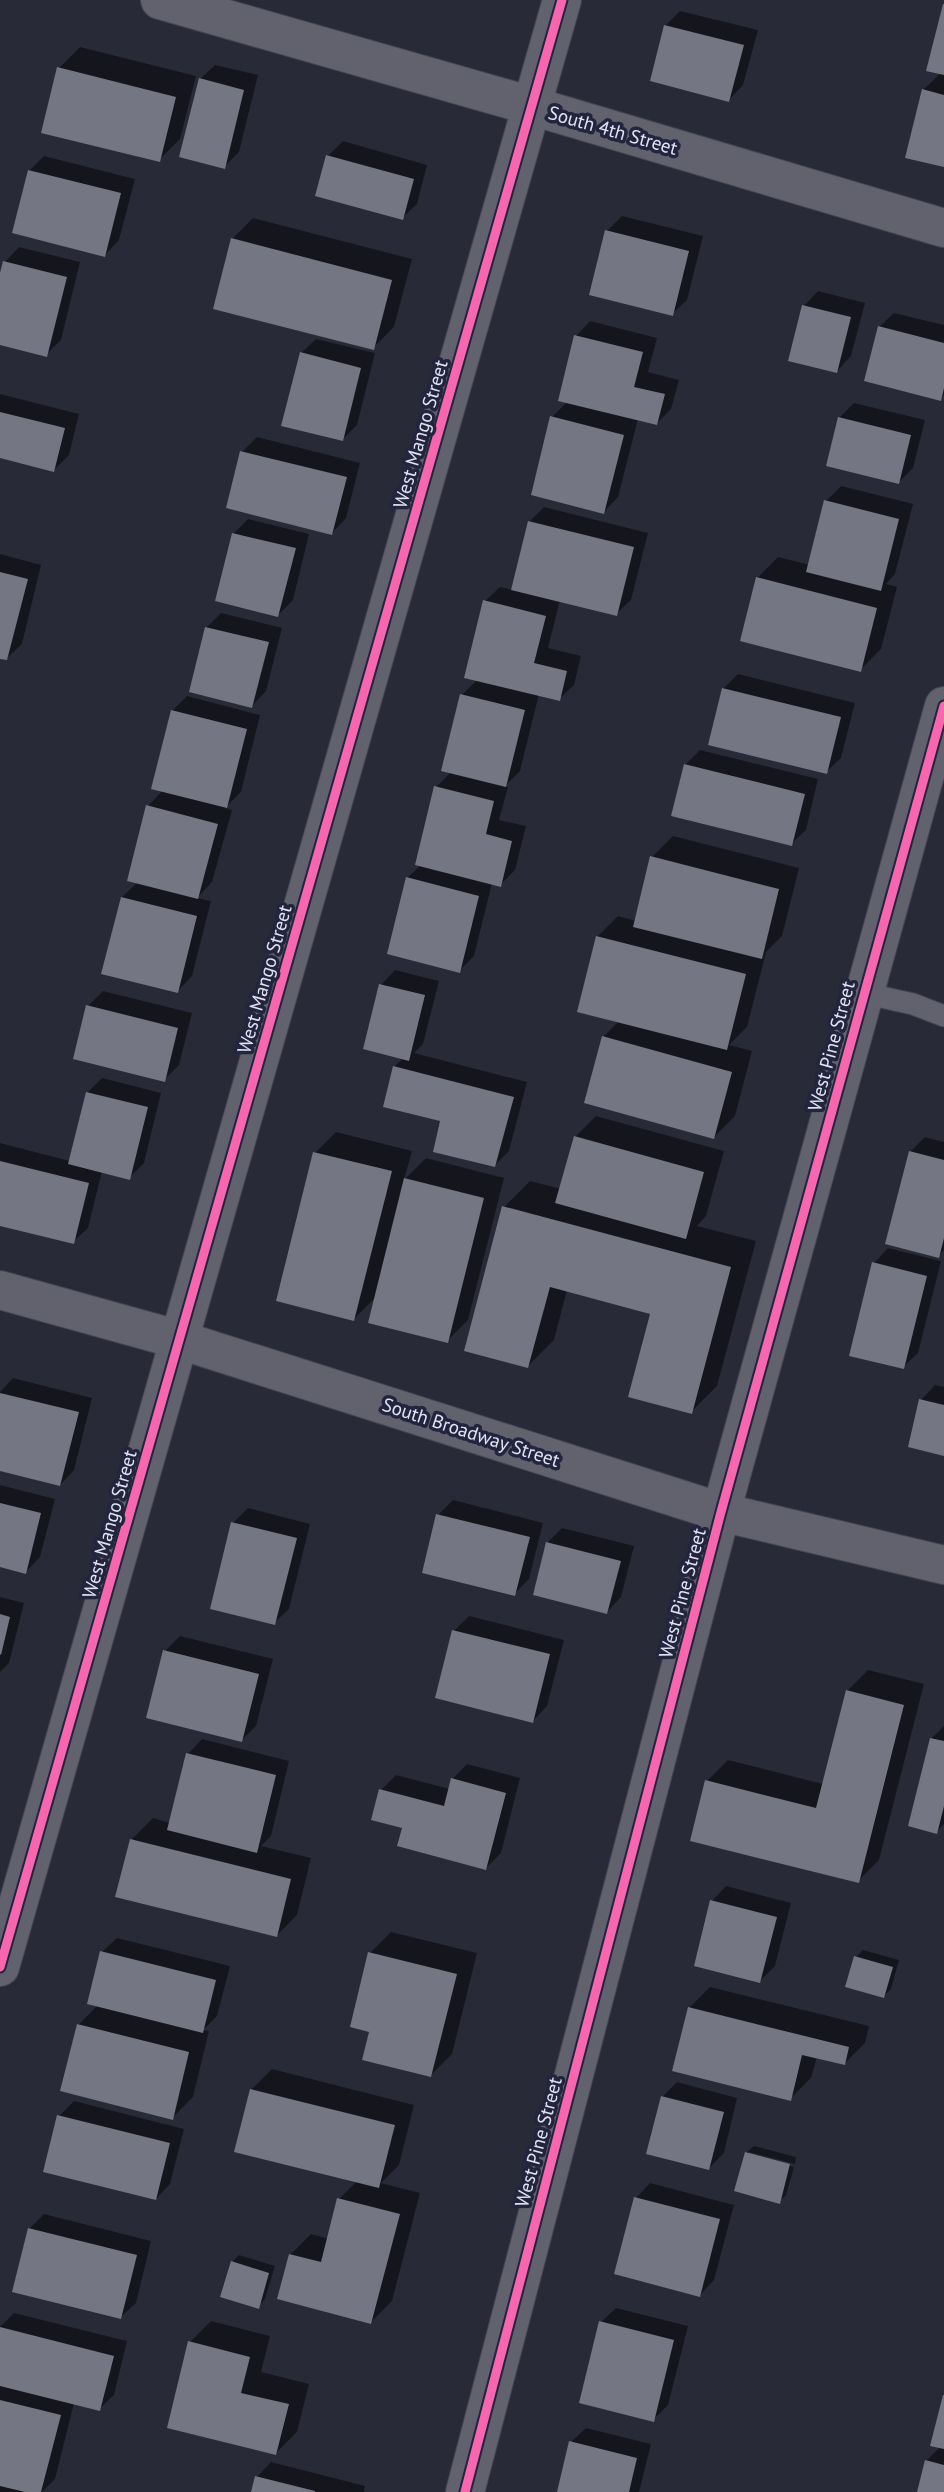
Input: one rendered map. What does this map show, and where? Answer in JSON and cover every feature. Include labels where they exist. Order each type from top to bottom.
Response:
[{"type":"street","name":"South 4th Street","points":[[160,0],[944,228]]},
{"type":"street","name":"West Mango Street","points":[[0,1967],[562,0]]},
{"type":"street","name":"West Pine Street","points":[[464,2492],[721,1511],[944,706]]},
{"type":"street","name":"South Broadway Street","points":[[0,1290],[180,1340],[721,1511],[944,1565]]},
{"type":"lane","points":[[863,993],[912,1004],[944,1016]]},
{"type":"building","points":[[944,4],[944,75],[926,71]]},
{"type":"building","points":[[664,25],[744,45],[729,102],[650,81]]},
{"type":"building","points":[[57,67],[176,97],[160,162],[41,133]]},
{"type":"building","points":[[199,78],[244,90],[225,169],[179,157]]},
{"type":"building","points":[[922,89],[944,95],[944,167],[905,158]]},
{"type":"building","points":[[326,155],[414,179],[403,220],[315,196]]},
{"type":"building","points":[[28,170],[121,193],[105,257],[12,233]]},
{"type":"building","points":[[605,230],[689,251],[673,316],[589,295]]},
{"type":"building","points":[[231,238],[392,280],[374,350],[213,309]]},
{"type":"building","points":[[3,261],[67,277],[47,357],[0,345],[0,273]]},
{"type":"building","points":[[802,305],[851,317],[837,373],[788,361]]},
{"type":"building","points":[[878,326],[944,343],[944,388],[941,401],[864,381]]},
{"type":"building","points":[[574,335],[643,352],[634,387],[665,394],[657,425],[558,401]]},
{"type":"building","points":[[300,352],[361,368],[343,441],[281,426]]},
{"type":"building","points":[[0,412],[65,428],[54,472],[0,458]]},
{"type":"building","points":[[550,416],[624,435],[604,514],[531,495]]},
{"type":"building","points":[[838,417],[911,435],[899,484],[826,466]]},
{"type":"building","points":[[240,451],[347,477],[332,535],[226,508]]},
{"type":"building","points":[[824,500],[899,519],[881,591],[806,572]]},
{"type":"building","points":[[528,521],[634,547],[617,616],[511,590]]},
{"type":"building","points":[[232,533],[296,548],[278,617],[215,601]]},
{"type":"building","points":[[0,572],[28,579],[7,660],[0,659]]},
{"type":"building","points":[[756,577],[877,608],[861,672],[740,641]]},
{"type":"building","points":[[483,600],[546,616],[534,663],[567,671],[560,701],[464,678]]},
{"type":"building","points":[[205,627],[269,642],[252,708],[189,692]]},
{"type":"building","points":[[722,688],[841,717],[827,774],[708,745]]},
{"type":"building","points":[[460,694],[525,710],[506,787],[441,771]]},
{"type":"building","points":[[171,710],[247,729],[227,808],[151,789]]},
{"type":"building","points":[[684,764],[805,794],[792,846],[671,816]]},
{"type":"building","points":[[434,786],[494,801],[486,834],[512,841],[501,887],[415,865]]},
{"type":"building","points":[[146,805],[218,824],[198,899],[127,881]]},
{"type":"building","points":[[650,856],[779,889],[762,959],[633,927]]},
{"type":"building","points":[[406,877],[479,896],[460,973],[387,954]]},
{"type":"building","points":[[121,897],[197,916],[178,993],[101,974]]},
{"type":"building","points":[[596,936],[746,974],[727,1050],[577,1012]]},
{"type":"building","points":[[379,984],[425,995],[409,1061],[363,1049]]},
{"type":"building","points":[[86,1005],[178,1028],[165,1082],[73,1059]]},
{"type":"building","points":[[602,1036],[732,1072],[714,1139],[584,1103]]},
{"type":"building","points":[[393,1066],[514,1097],[495,1167],[433,1152],[440,1121],[383,1107]]},
{"type":"building","points":[[86,1092],[148,1107],[130,1180],[68,1164]]},
{"type":"building","points":[[574,1136],[704,1172],[686,1239],[555,1203]]},
{"type":"building","points":[[909,1151],[944,1160],[944,1238],[939,1258],[885,1244]]},
{"type":"building","points":[[313,1152],[392,1171],[354,1321],[276,1301]]},
{"type":"building","points":[[0,1161],[89,1183],[74,1244],[0,1226]]},
{"type":"building","points":[[404,1178],[484,1198],[448,1343],[368,1323]]},
{"type":"building","points":[[502,1206],[731,1267],[692,1414],[628,1397],[650,1314],[550,1287],[528,1368],[464,1351]]},
{"type":"building","points":[[872,1262],[927,1276],[904,1369],[849,1356]]},
{"type":"building","points":[[0,1393],[79,1412],[60,1486],[0,1471]]},
{"type":"building","points":[[919,1399],[944,1405],[944,1456],[908,1447]]},
{"type":"building","points":[[0,1503],[41,1513],[26,1574],[0,1567]]},
{"type":"building","points":[[436,1514],[530,1537],[515,1596],[422,1573]]},
{"type":"building","points":[[231,1522],[297,1538],[275,1625],[210,1609]]},
{"type":"building","points":[[546,1542],[621,1561],[607,1614],[533,1595]]},
{"type":"building","points":[[0,1614],[10,1617],[1,1655],[0,1654]]},
{"type":"building","points":[[452,1630],[550,1654],[533,1723],[435,1698]]},
{"type":"building","points":[[163,1650],[259,1674],[242,1742],[146,1718]]},
{"type":"building","points":[[846,1690],[904,1705],[859,1883],[690,1841],[705,1780],[816,1808]]},
{"type":"building","points":[[930,1738],[944,1741],[944,1806],[937,1834],[908,1826]]},
{"type":"building","points":[[186,1753],[276,1775],[257,1853],[167,1830]]},
{"type":"building","points":[[451,1778],[506,1793],[486,1870],[397,1846],[402,1828],[371,1820],[379,1789],[444,1806]]},
{"type":"building","points":[[130,1839],[291,1879],[277,1937],[115,1897]]},
{"type":"building","points":[[710,1900],[777,1917],[760,1983],[694,1966]]},
{"type":"building","points":[[100,1951],[216,1980],[203,2033],[87,2004]]},
{"type":"building","points":[[368,1952],[457,1974],[431,2077],[362,2060],[369,2032],[350,2027]]},
{"type":"building","points":[[854,1956],[893,1967],[884,1998],[845,1987]]},
{"type":"building","points":[[688,2007],[849,2047],[845,2065],[802,2055],[791,2101],[672,2071]]},
{"type":"building","points":[[77,2024],[189,2052],[173,2120],[60,2091]]},
{"type":"building","points":[[250,2089],[395,2125],[379,2188],[234,2152]]},
{"type":"building","points":[[661,2096],[724,2112],[709,2170],[646,2154]]},
{"type":"building","points":[[57,2115],[170,2143],[156,2200],[43,2172]]},
{"type":"building","points":[[745,2152],[790,2164],[780,2204],[734,2191]]},
{"type":"building","points":[[634,2197],[720,2219],[700,2297],[614,2274]]},
{"type":"building","points":[[337,2198],[400,2214],[371,2324],[277,2299],[289,2254],[321,2262]]},
{"type":"building","points":[[28,2228],[137,2255],[121,2319],[12,2292]]},
{"type":"building","points":[[231,2261],[269,2273],[259,2309],[220,2297]]},
{"type":"building","points":[[599,2321],[674,2340],[654,2422],[579,2403]]},
{"type":"building","points":[[0,2327],[114,2356],[100,2411],[0,2386]]},
{"type":"building","points":[[188,2341],[250,2357],[241,2393],[289,2404],[276,2455],[167,2428]]},
{"type":"building","points":[[944,2395],[944,2449],[930,2446]]},
{"type":"building","points":[[0,2400],[61,2415],[41,2492],[25,2492],[0,2486]]},
{"type":"building","points":[[569,2441],[637,2458],[629,2492],[557,2492]]},
{"type":"building","points":[[925,2460],[944,2465],[944,2492],[917,2492]]},
{"type":"building","points":[[255,2476],[315,2491],[315,2492],[251,2492]]},
{"type":"cycle path","points":[[0,1967],[562,0]]},
{"type":"cycle path","points":[[465,2492],[721,1512],[944,706]]}]
